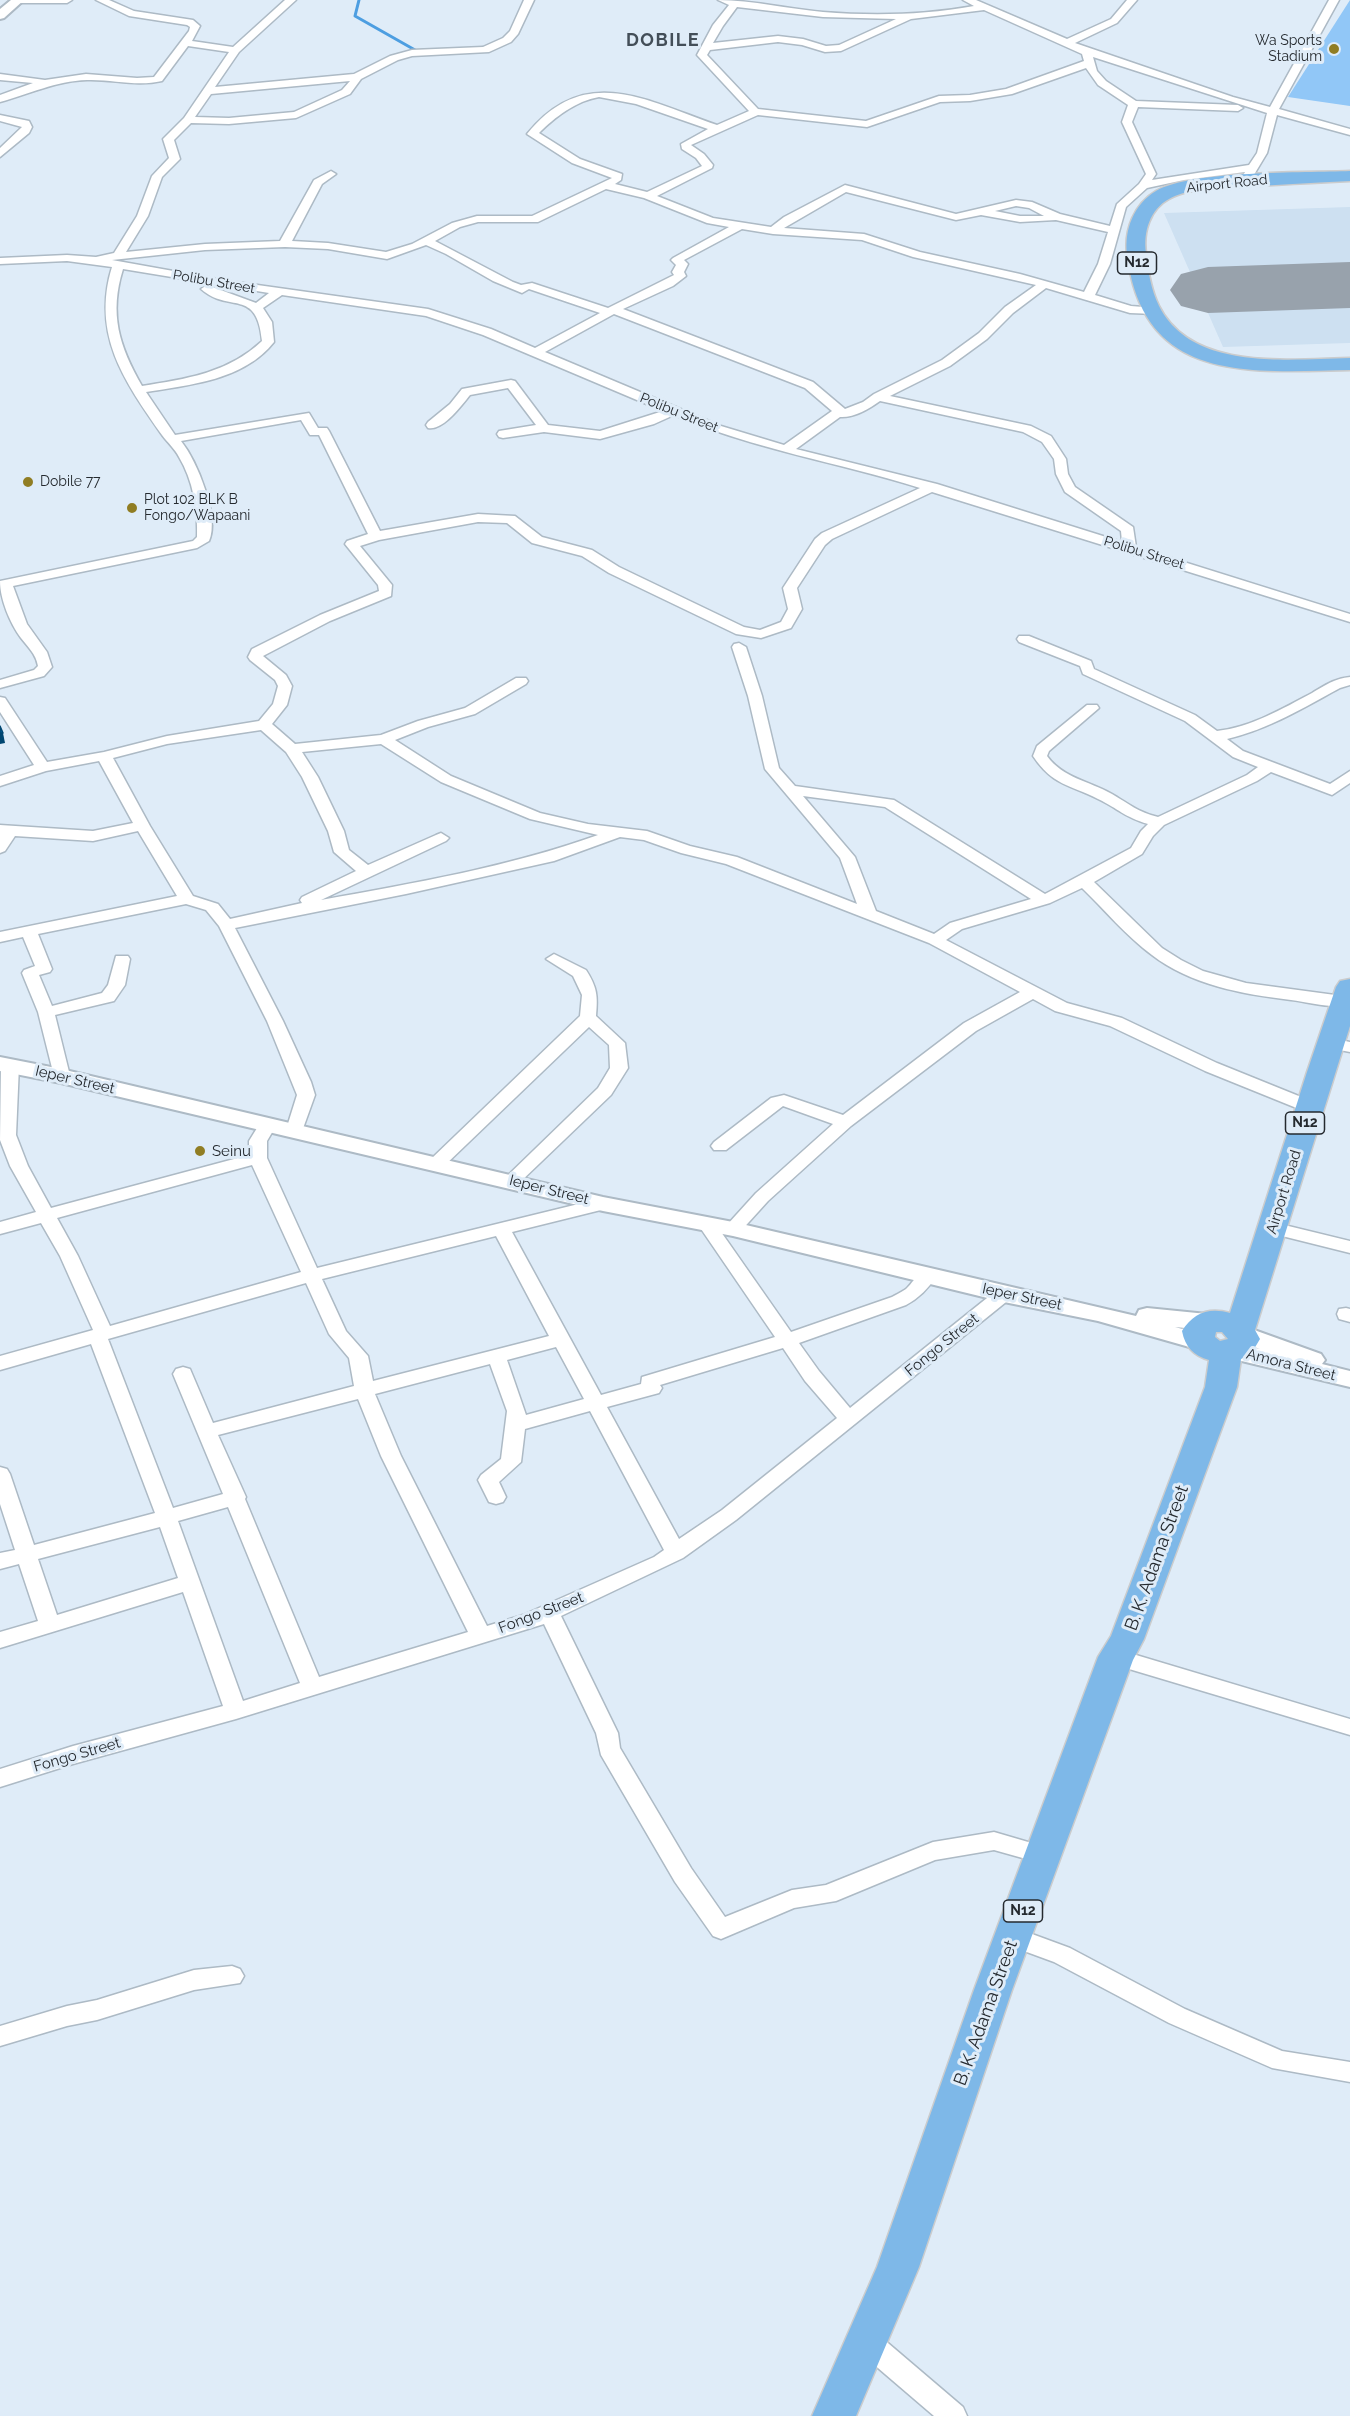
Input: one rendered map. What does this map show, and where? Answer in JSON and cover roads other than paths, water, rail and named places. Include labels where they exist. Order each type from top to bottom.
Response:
[{"type":"highway","name":"Airport Road","points":[[1350,176],[1249,174],[1182,188],[1163,195],[1149,205],[1140,222],[1135,246],[1140,276],[1151,311],[1174,338],[1189,349],[1211,358],[1239,363],[1350,364]]},
{"type":"highway","name":"Airport Road","points":[[1221,1337],[1264,1260],[1310,1107],[1340,1045],[1347,994]]},
{"type":"highway","name":"B. K. Adama Street","points":[[834,2416],[898,2267],[993,1990],[1116,1657],[1127,1639],[1221,1387],[1221,1337]]},
{"type":"street","points":[[7,7],[67,0]]},
{"type":"street","points":[[0,99],[45,82],[74,77],[154,81],[186,43],[195,26],[190,22],[132,14],[101,0]]},
{"type":"street","points":[[0,684],[39,673],[45,667],[45,658],[25,633],[3,584],[197,544],[204,538],[202,509],[195,475],[188,460],[138,390],[123,363],[113,335],[110,297],[119,261],[145,210],[152,183],[160,170],[175,159],[168,139],[188,120],[235,50],[291,0]]},
{"type":"street","points":[[206,91],[356,77],[394,58],[412,53],[485,50],[507,40],[514,32],[529,0]]},
{"type":"street","points":[[723,0],[801,13],[910,16],[986,8]]},
{"type":"street","points":[[968,0],[1065,44],[1088,57],[1350,132]]},
{"type":"street","points":[[1065,44],[1114,21],[1132,0]]},
{"type":"street","points":[[1143,186],[1176,176],[1249,174],[1262,153],[1273,111],[1334,0]]},
{"type":"street","points":[[735,3],[718,25],[702,55],[756,112]]},
{"type":"street","points":[[964,12],[1001,16]]},
{"type":"street","points":[[708,47],[778,39],[803,42],[825,49],[841,48],[910,16]]},
{"type":"street","points":[[186,43],[235,50]]},
{"type":"street","points":[[1088,57],[1092,72],[1102,83],[1134,105],[1273,111]]},
{"type":"street","points":[[648,196],[707,168],[708,165],[686,147],[686,144],[756,112],[778,112],[867,124],[939,99],[970,98],[1008,92],[1088,57]]},
{"type":"street","points":[[0,77],[45,82]]},
{"type":"street","points":[[188,120],[229,121],[296,115],[346,92],[356,77]]},
{"type":"street","points":[[119,261],[205,247],[285,244],[328,246],[387,256],[425,241],[456,225],[477,219],[534,220],[618,176],[576,161],[534,138],[532,134],[546,121],[575,102],[602,93],[719,129]]},
{"type":"street","points":[[1089,298],[1091,288],[1104,264],[1121,206],[1143,186],[1151,174],[1140,159],[1138,142],[1127,122],[1134,105]]},
{"type":"street","points":[[0,118],[25,123],[27,127],[0,154]]},
{"type":"street","points":[[285,244],[289,232],[318,182],[331,174]]},
{"type":"street","points":[[604,185],[648,196],[700,217],[738,227],[864,237],[917,255],[1045,284],[1130,309],[1151,311]]},
{"type":"street","points":[[773,231],[789,219],[845,188],[956,217],[1016,202],[1032,205],[1056,217],[1113,230]]},
{"type":"street","points":[[981,211],[1017,220],[1038,221],[1056,217]]},
{"type":"street","points":[[534,353],[643,294],[669,284],[680,276],[678,272],[682,264],[677,260],[738,227]]},
{"type":"street","points":[[425,241],[459,254],[508,284],[522,289],[528,285],[612,311],[809,385],[843,414]]},
{"type":"street","name":"Polibu Street","points":[[0,261],[67,258],[119,261],[201,280],[428,314],[487,332],[671,412],[717,429],[786,450],[932,487],[1350,618]]},
{"type":"street","points":[[138,390],[213,377],[258,352],[268,342],[266,322],[257,307],[206,288],[201,280]]},
{"type":"street","points":[[786,450],[840,411],[843,414],[867,405],[878,397],[946,363],[983,336],[1009,310],[1045,284]]},
{"type":"street","points":[[257,307],[272,299],[279,292]]},
{"type":"street","points":[[432,425],[454,407],[466,392],[512,384],[543,428]]},
{"type":"street","points":[[878,397],[1028,429],[1042,436],[1060,459],[1062,474],[1070,489],[1128,530],[1129,549]]},
{"type":"street","points":[[503,434],[543,428],[600,435],[650,421],[671,412]]},
{"type":"street","points":[[172,439],[305,416],[314,432],[323,431],[376,536]]},
{"type":"street","points":[[0,781],[43,767],[104,756],[167,740],[264,725],[280,705],[285,686],[281,678],[255,654],[325,618],[386,593],[385,585],[352,544],[376,536],[478,518],[510,519],[537,540],[587,553],[614,570],[741,632],[761,634],[786,625],[795,609],[790,588],[820,542],[837,531],[932,487]]},
{"type":"street","points":[[1024,639],[1086,664],[1088,671],[1190,718],[1238,754],[1268,767],[1332,790],[1350,776]]},
{"type":"street","points":[[739,647],[755,696],[772,769],[847,856],[868,912]]},
{"type":"street","points":[[292,749],[384,739],[423,724],[470,711],[520,681]]},
{"type":"street","points":[[1212,736],[1234,735],[1314,697],[1341,681],[1350,681]]},
{"type":"street","points":[[2,707],[43,767]]},
{"type":"street","points":[[1092,708],[1042,750],[1040,756],[1042,761],[1061,777],[1105,796],[1132,815],[1159,822]]},
{"type":"street","points":[[264,725],[292,749],[310,777],[336,831],[342,852],[366,871]]},
{"type":"street","points":[[384,739],[446,779],[535,816],[588,829],[622,831],[647,836],[686,850],[731,860],[868,912],[935,940],[1061,1007],[1116,1023],[1211,1067],[1310,1107]]},
{"type":"street","points":[[104,756],[142,826],[187,898]]},
{"type":"street","points":[[935,940],[956,926],[1044,900],[1084,881],[1137,851],[1146,834],[1159,822],[1252,778],[1268,767]]},
{"type":"street","points":[[790,790],[889,803],[1044,900]]},
{"type":"street","points":[[0,848],[5,830],[93,836],[142,826]]},
{"type":"street","points":[[226,925],[276,913],[406,889],[554,856],[622,831]]},
{"type":"street","points":[[276,913],[345,883],[399,854],[441,838]]},
{"type":"street","points":[[1084,881],[1158,952],[1192,971],[1260,993],[1347,994]]},
{"type":"street","points":[[0,937],[187,898],[212,907],[226,925],[275,1021],[302,1082],[306,1095],[295,1130]]},
{"type":"street","points":[[29,931],[44,969],[30,973],[46,1012],[61,1076]]},
{"type":"street","points":[[46,1012],[108,997],[113,993],[122,959]]},
{"type":"street","points":[[437,1163],[588,1017],[590,995],[580,973],[554,959]]},
{"type":"street","points":[[733,1229],[762,1197],[845,1122],[970,1027],[1034,991]]},
{"type":"street","points":[[511,1181],[605,1090],[619,1068],[617,1043],[588,1017]]},
{"type":"street","points":[[5,1065],[7,1135],[19,1166],[69,1256],[101,1334],[236,1711]]},
{"type":"street","name":"Ieper Street","points":[[5,1065],[437,1163],[603,1204],[733,1229],[1004,1294],[1221,1337]]},
{"type":"street","points":[[720,1146],[777,1102],[784,1100],[845,1122]]},
{"type":"street","points":[[268,1124],[258,1141],[258,1158],[338,1334],[358,1356],[365,1392],[391,1456],[481,1636]]},
{"type":"street","points":[[0,1228],[258,1158]]},
{"type":"street","points":[[0,1363],[310,1276],[603,1204]]},
{"type":"street","points":[[706,1223],[812,1376],[849,1420]]},
{"type":"street","points":[[1272,1228],[1350,1247]]},
{"type":"street","points":[[502,1230],[676,1553]]},
{"type":"street","points":[[514,1425],[652,1388],[649,1382],[787,1340],[899,1301],[912,1294],[927,1275]]},
{"type":"street","name":"Fongo Street","points":[[0,1778],[73,1755],[236,1711],[530,1621],[676,1553],[729,1515],[1004,1294]]},
{"type":"street","name":"Amora Street","points":[[1221,1337],[1350,1378]]},
{"type":"street","points":[[208,1431],[365,1392],[561,1339]]},
{"type":"street","points":[[496,1356],[517,1411],[511,1462],[488,1480],[496,1497]]},
{"type":"street","points":[[183,1374],[236,1497],[313,1688]]},
{"type":"street","points":[[0,1474],[50,1626]]},
{"type":"street","points":[[0,1561],[95,1538],[236,1497]]},
{"type":"street","points":[[0,1640],[190,1582]]},
{"type":"street","points":[[549,1612],[607,1733],[609,1749],[683,1875],[720,1929],[792,1899],[828,1894],[933,1851],[994,1841],[1044,1855]]},
{"type":"street","points":[[1116,1657],[1350,1726]]},
{"type":"street","points":[[1014,1936],[1062,1954],[1177,2016],[1280,2061],[1350,2073]]},
{"type":"street","points":[[0,2036],[67,2016],[97,2010],[194,1980],[232,1976]]},
{"type":"street","points":[[866,2341],[954,2416]]},
{"type":"waterway","points":[[359,0],[355,16],[415,50]]},
{"type":"place","name":"Wa Sports Stadium","points":[[1334,49]]},
{"type":"place","name":"Dobile 77","points":[[28,482]]},
{"type":"place","name":"Plot 102 BLK B Fongo/Wapaani","points":[[132,508]]},
{"type":"place","name":"Seinu","points":[[200,1151]]},
{"type":"district","name":"DOBILE","points":[[663,41]]}]
